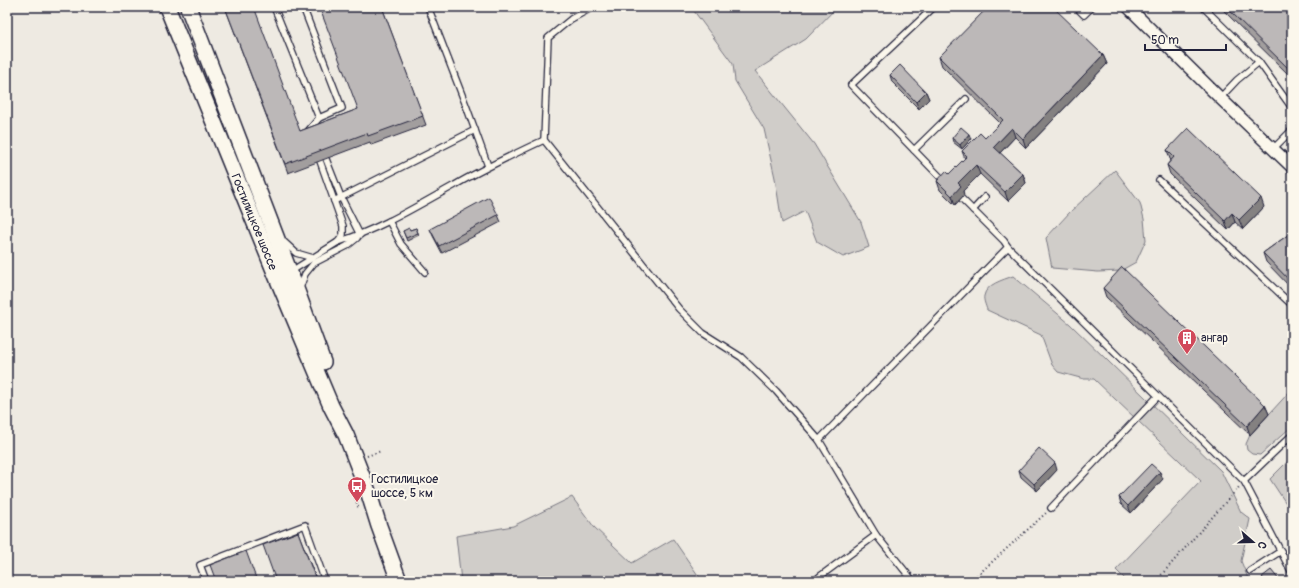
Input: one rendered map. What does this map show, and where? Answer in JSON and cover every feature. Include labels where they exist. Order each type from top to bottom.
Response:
[{"type":"main road","name":"Гостилицкое шоссе","points":[[167,7],[284,276],[331,406],[346,435],[369,494],[399,581]]},
{"type":"main road","name":"Гостилицкое шоссе","points":[[188,7],[272,226],[284,276],[298,294],[338,404],[346,435]]},
{"type":"street","points":[[1128,7],[1292,167]]},
{"type":"lane","points":[[274,7],[319,118]]},
{"type":"lane","points":[[304,7],[342,108],[319,118],[314,128],[308,132],[310,137]]},
{"type":"lane","points":[[428,7],[488,166]]},
{"type":"lane","points":[[593,7],[571,19],[548,38],[544,140],[679,308],[703,333],[741,358],[776,391],[819,440],[876,535],[913,581]]},
{"type":"lane","points":[[934,7],[851,85],[947,183]]},
{"type":"lane","points":[[1076,7],[1084,15],[1092,7]]},
{"type":"lane","points":[[1203,7],[1259,62],[1292,108]]},
{"type":"lane","points":[[1220,98],[1237,80],[1259,62]]},
{"type":"lane","points":[[914,150],[966,99]]},
{"type":"lane","points":[[334,201],[475,130]]},
{"type":"lane","points":[[1273,149],[1292,130]]},
{"type":"lane","points":[[284,276],[338,242],[360,235],[389,221],[488,166],[544,140]]},
{"type":"lane","points":[[326,159],[341,197],[360,235]]},
{"type":"lane","points":[[320,161],[343,226],[343,236],[338,242]]},
{"type":"lane","points":[[1160,180],[1292,305]]},
{"type":"lane","points":[[973,210],[985,197]]},
{"type":"lane","points":[[961,198],[1008,247],[1244,481],[1292,573]]},
{"type":"lane","points":[[389,221],[401,244],[425,272]]},
{"type":"lane","points":[[272,226],[286,245],[296,253],[313,258]]},
{"type":"lane","points":[[298,294],[305,274],[314,263],[347,246],[360,235]]},
{"type":"lane","points":[[819,440],[1008,247]]},
{"type":"lane","points":[[1051,508],[1158,396]]},
{"type":"lane","points":[[1244,481],[1292,435]]},
{"type":"lane","points":[[206,581],[200,565],[305,526],[325,581]]},
{"type":"lane","points":[[819,577],[876,535]]},
{"type":"lane","points":[[1250,571],[1281,551]]},
{"type":"path","points":[[1156,581],[1244,481]]},
{"type":"path","points":[[971,581],[1051,508]]},
{"type":"shaded area","points":[[691,7],[837,7],[806,39],[755,71],[814,144],[861,222],[869,247],[843,257],[817,242],[805,211],[782,223],[775,178],[764,129],[735,81],[733,64]]},
{"type":"shaded area","points":[[1115,170],[1140,203],[1144,219],[1146,240],[1136,262],[1120,271],[1098,272],[1052,268],[1046,238],[1070,212]]},
{"type":"shaded area","points":[[1013,276],[1070,324],[1221,471],[1241,512],[1250,519],[1241,561],[1249,581],[1130,581],[1126,580],[1116,570],[1201,481],[1094,379],[1084,379],[1058,372],[1052,365],[1041,335],[987,310],[984,298],[985,292],[988,288],[991,285]]},
{"type":"shaded area","points":[[1292,389],[1292,426],[1260,455],[1252,454],[1247,450],[1246,444],[1250,435]]},
{"type":"shaded area","points":[[1292,457],[1292,515],[1291,511],[1270,479]]},
{"type":"shaded area","points":[[572,497],[594,527],[632,563],[673,539],[702,581],[461,581],[456,536],[513,526]]},
{"type":"building","points":[[225,7],[254,7],[300,131],[358,109],[320,9],[326,7],[382,7],[423,116],[368,136],[367,133],[285,164]]},
{"type":"building","points":[[988,7],[1053,7],[1103,55],[1023,139],[1012,128],[994,147],[1023,174],[1005,192],[976,165],[958,183],[961,186],[952,196],[937,181],[946,171],[949,174],[967,156],[962,151],[980,133],[985,138],[1003,120],[939,57]]},
{"type":"building","points":[[1226,7],[1292,7],[1292,72]]},
{"type":"building","points":[[900,65],[926,92],[916,102],[890,75]]},
{"type":"building","points":[[961,127],[969,134],[960,145],[952,138]]},
{"type":"building","points":[[1188,128],[1261,198],[1239,220],[1232,213],[1225,221],[1167,165],[1174,157],[1167,150]]},
{"type":"building","points":[[489,197],[498,215],[439,246],[430,229]]},
{"type":"building","points":[[409,228],[410,230],[416,228],[418,233],[406,238],[403,231]]},
{"type":"building","points":[[1292,232],[1292,283],[1263,253]]},
{"type":"building","name":"ангар","points":[[1122,267],[1265,405],[1247,426],[1103,288]]},
{"type":"building","points":[[1039,448],[1055,463],[1034,484],[1019,470]]},
{"type":"building","points":[[1151,464],[1160,472],[1128,506],[1119,497]]},
{"type":"building","points":[[298,532],[315,577],[306,581],[276,581],[263,545]]},
{"type":"building","points":[[246,551],[257,581],[216,581],[210,565]]},
{"type":"building","points":[[1271,570],[1280,581],[1265,581],[1262,577]]},
{"type":"place","name":"ангар","points":[[1187,355]]},
{"type":"place","name":"Гостилицкое шоссе, 5 км","points":[[357,503]]}]
